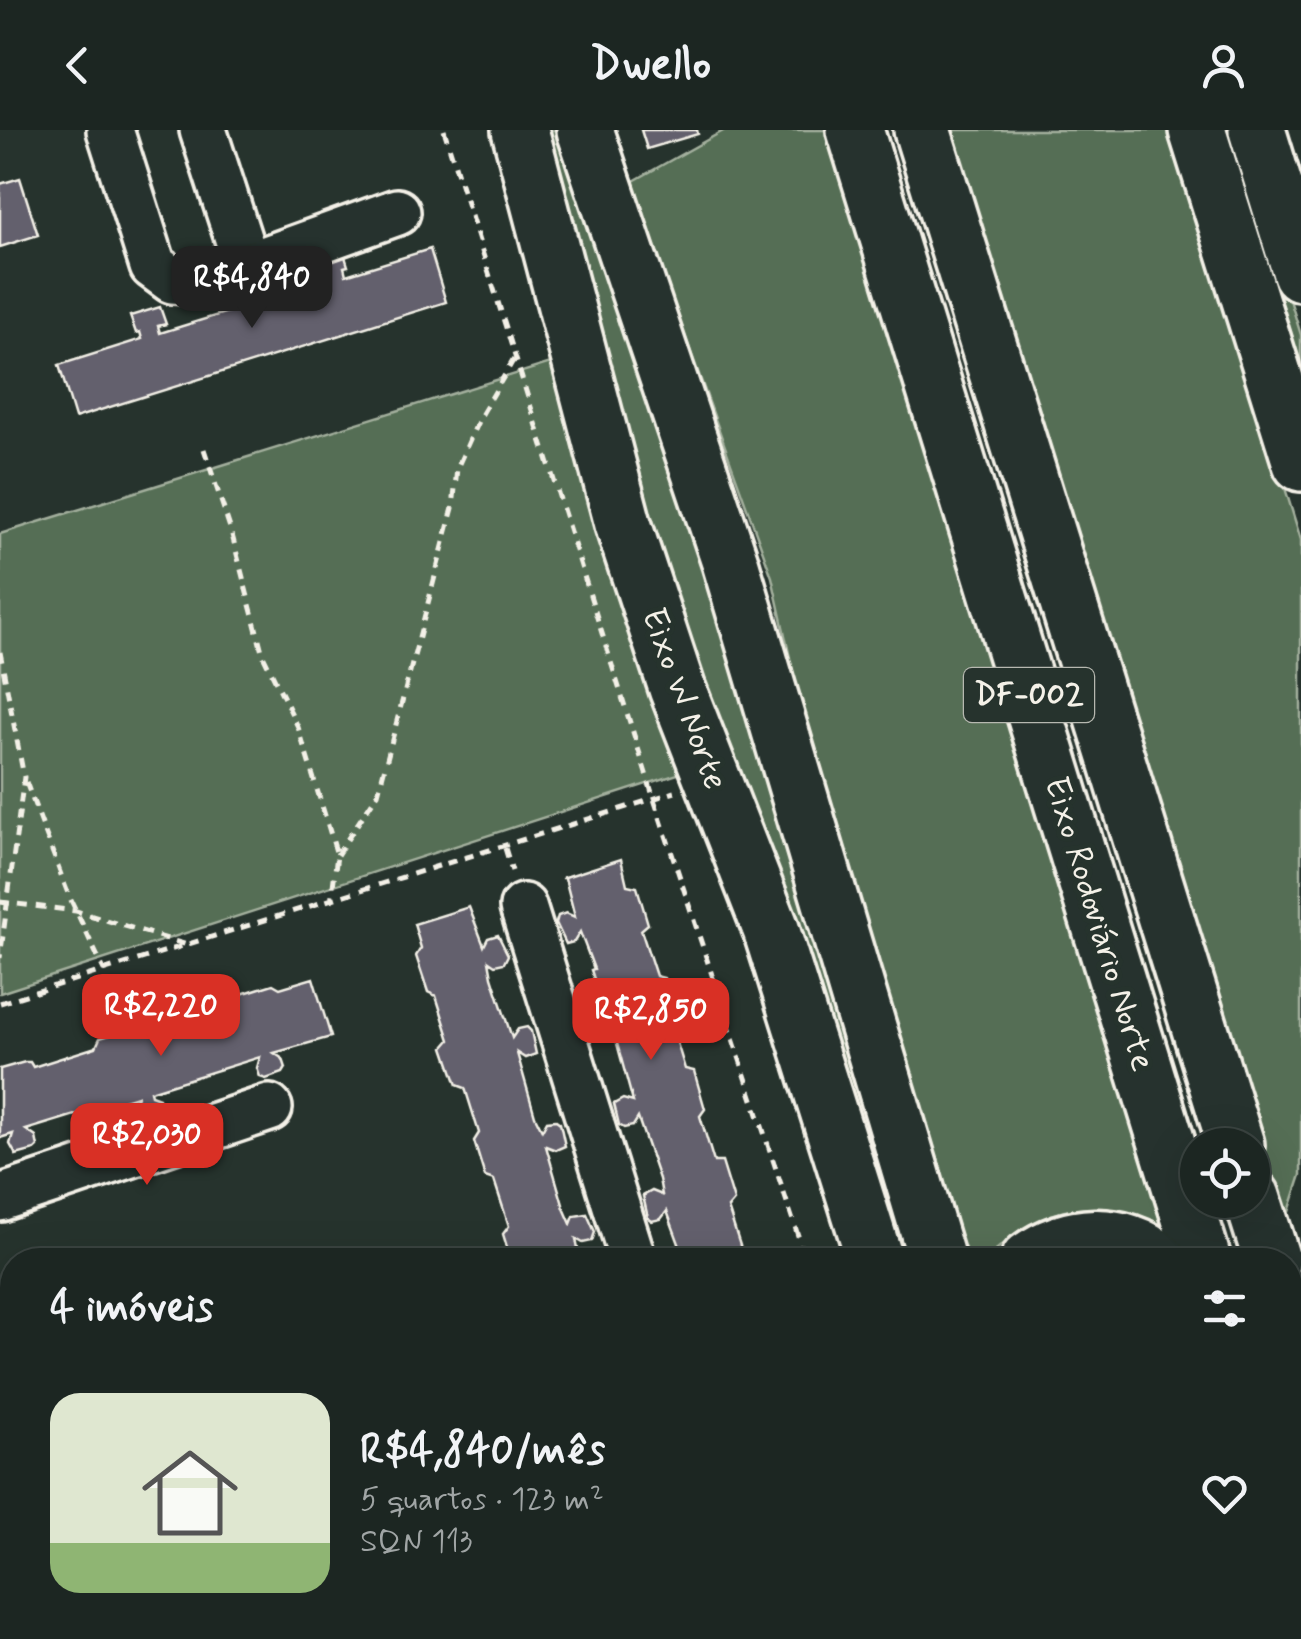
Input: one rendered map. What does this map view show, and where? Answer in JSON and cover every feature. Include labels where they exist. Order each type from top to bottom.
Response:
[{"type":"main road","name":"Eixo W Norte","points":[[520,130],[622,524],[677,688],[771,929],[871,1248]]},
{"type":"main road","points":[[585,130],[730,562],[933,1248]]},
{"type":"main road","name":"Eixo Rodoviário Norte","points":[[854,130],[1198,1248]]},
{"type":"main road","name":"Eixo Rodoviário Norte","points":[[922,130],[1231,1128]]},
{"type":"main road","points":[[1197,130],[1301,463]]},
{"type":"main road","points":[[1257,130],[1301,273]]},
{"type":"main road","points":[[1259,1218],[1268,1248]]},
{"type":"main road","points":[[1045,1248],[1083,1238],[1126,1239],[1140,1248]]},
{"type":"street","points":[[110,130],[153,266],[172,280],[189,282],[247,266],[397,212]]},
{"type":"street","points":[[203,130],[247,266]]},
{"type":"street","points":[[523,907],[629,1248]]},
{"type":"street","points":[[0,1198],[269,1108]]},
{"type":"path","points":[[444,130],[654,799],[802,1248]]},
{"type":"path","points":[[337,855],[378,793],[453,508],[457,468],[479,419],[515,358]]},
{"type":"path","points":[[204,449],[264,655],[298,727],[337,855],[331,902]]},
{"type":"path","points":[[0,652],[24,778],[76,910],[106,972]]},
{"type":"path","points":[[0,958],[3,902],[24,778]]},
{"type":"path","points":[[0,1004],[713,779]]},
{"type":"path","points":[[3,902],[76,910],[190,946]]},
{"type":"green space","points":[[541,130],[565,130],[643,345],[913,1248],[886,1248],[648,525]]},
{"type":"green space","points":[[725,130],[825,130],[1170,1240],[1142,1224],[1094,1209],[1052,1215],[998,1248],[945,1248],[815,770],[772,577],[630,183]]},
{"type":"green space","points":[[943,130],[1175,130],[1301,540],[1301,1175],[1286,1221],[1270,1171],[1270,1128],[1256,1128]]},
{"type":"green space","points":[[1210,130],[1237,130],[1301,335],[1301,413]]},
{"type":"green space","points":[[554,362],[681,773],[0,993],[0,534]]},
{"type":"building","points":[[641,130],[697,130],[698,134],[647,149]]},
{"type":"building","points":[[20,178],[38,235],[0,247],[0,184]]},
{"type":"building","points":[[430,249],[446,302],[75,418],[59,365],[142,339],[130,316],[160,307],[166,324],[158,326],[160,333],[328,281],[325,274],[318,276],[313,259],[343,250],[348,266],[344,267],[346,275]]},
{"type":"building","points":[[621,859],[627,885],[637,887],[648,924],[641,930],[656,976],[664,978],[676,1016],[671,1023],[685,1069],[694,1071],[705,1109],[700,1116],[714,1162],[722,1162],[734,1201],[728,1208],[741,1248],[681,1248],[667,1211],[661,1219],[648,1218],[643,1196],[652,1191],[662,1195],[659,1179],[638,1118],[633,1126],[619,1125],[614,1104],[623,1099],[633,1102],[609,1025],[603,1034],[591,1034],[584,1015],[586,1009],[594,1006],[604,1009],[580,932],[574,942],[566,944],[556,923],[558,916],[566,913],[575,917],[562,878]]},
{"type":"building","points":[[469,907],[484,946],[488,938],[498,935],[508,955],[504,963],[495,965],[489,961],[492,977],[512,1038],[518,1029],[527,1027],[531,1031],[536,1054],[525,1058],[517,1053],[535,1116],[542,1130],[547,1121],[560,1123],[565,1146],[556,1150],[546,1146],[571,1224],[574,1216],[587,1214],[595,1232],[592,1241],[583,1243],[576,1239],[578,1248],[507,1248],[503,1234],[509,1226],[494,1180],[485,1177],[474,1141],[479,1133],[465,1088],[457,1085],[444,1047],[450,1040],[436,996],[428,992],[416,956],[421,948],[414,924]]},
{"type":"building","points":[[313,978],[331,1037],[274,1053],[283,1059],[283,1073],[260,1077],[260,1057],[150,1091],[159,1098],[161,1109],[142,1117],[136,1115],[133,1106],[137,1096],[26,1130],[36,1137],[35,1150],[16,1155],[10,1144],[13,1134],[0,1138],[0,1069],[25,1062],[33,1067],[96,1047],[100,1038],[150,1023],[157,1027],[218,1008],[222,1000],[273,984],[280,988]]}]
